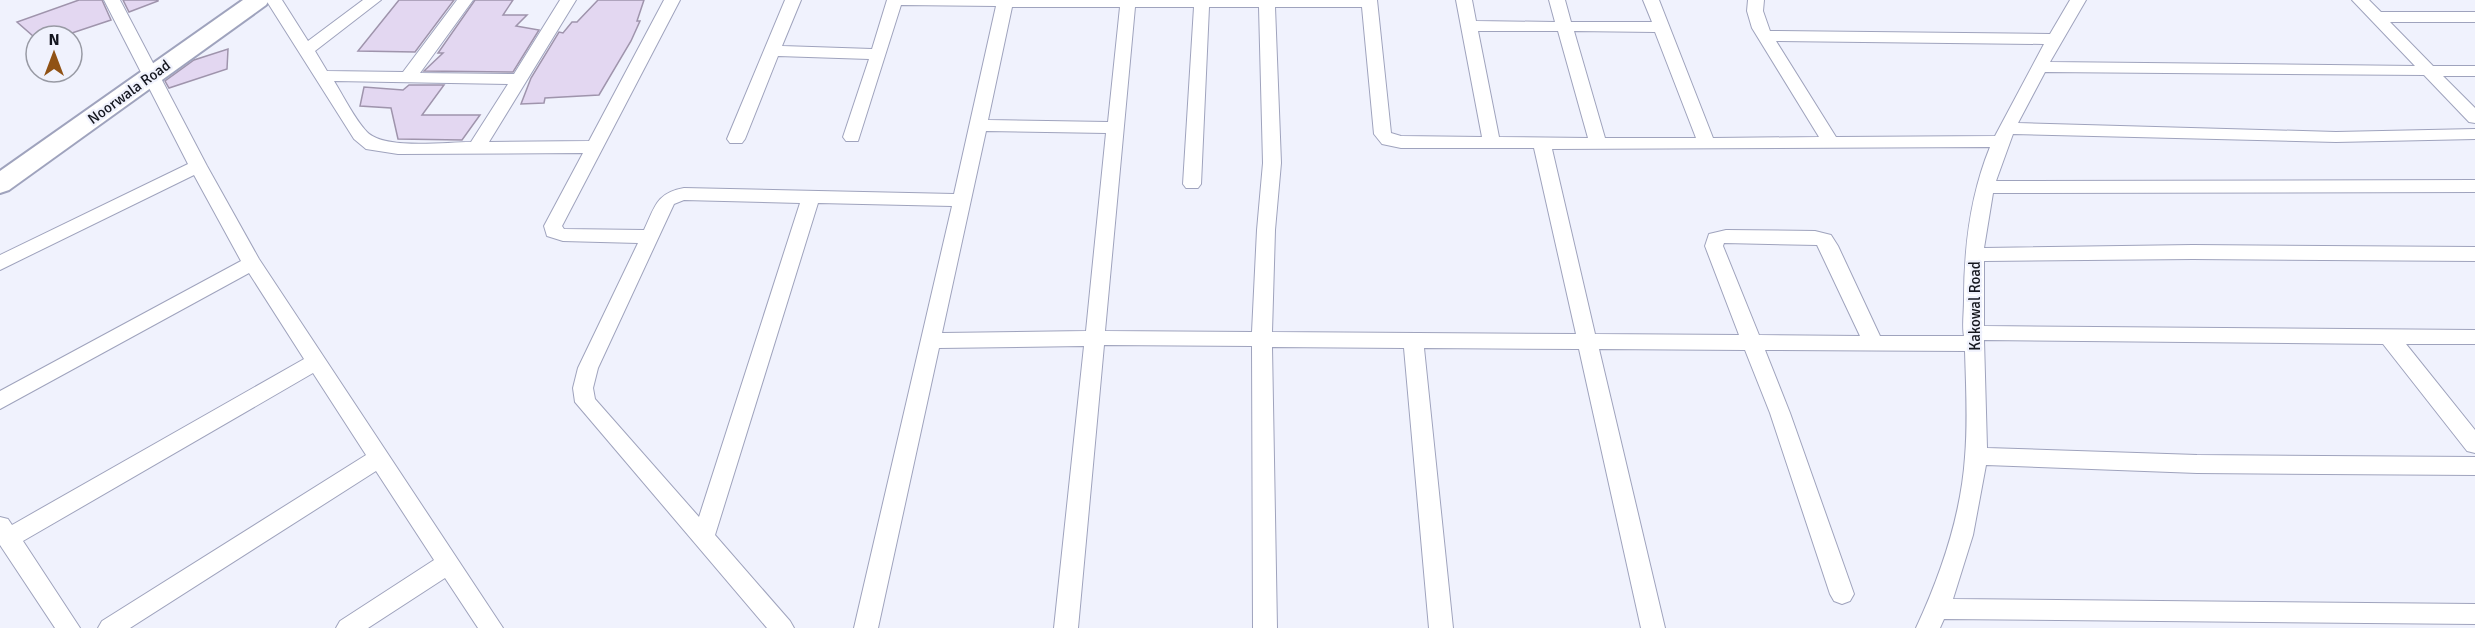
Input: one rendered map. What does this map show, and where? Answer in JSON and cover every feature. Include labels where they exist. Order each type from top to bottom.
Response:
[{"type":"street","points":[[112,0],[153,74],[198,166],[252,263],[491,628]]},
{"type":"street","name":"Noorwala Road","points":[[0,184],[258,0]]},
{"type":"street","points":[[274,0],[360,135],[372,145],[398,148],[594,147]]},
{"type":"street","points":[[306,50],[373,0]]},
{"type":"street","points":[[408,77],[465,0]]},
{"type":"street","points":[[477,147],[568,0]]},
{"type":"street","points":[[650,237],[563,235],[554,232],[553,226],[672,0]]},
{"type":"street","points":[[736,139],[793,0]]},
{"type":"street","points":[[852,137],[896,0],[1369,1],[1383,134],[1388,140],[1401,142],[1707,144],[1831,143],[2004,135],[2475,134]]},
{"type":"street","points":[[1464,0],[1492,143]]},
{"type":"street","points":[[1557,0],[1598,143]]},
{"type":"street","points":[[1651,0],[1707,144]]},
{"type":"street","points":[[1756,0],[1755,12],[1766,36],[1831,143]]},
{"type":"street","name":"Kakowal Road","points":[[1933,618],[1969,506],[1976,456],[1975,255],[1985,187],[2004,135],[2078,0]]},
{"type":"street","points":[[2360,0],[2475,118]]},
{"type":"street","points":[[866,628],[1005,2]]},
{"type":"street","points":[[1066,628],[1128,2]]},
{"type":"street","points":[[1192,184],[1202,2]]},
{"type":"street","points":[[1265,628],[1262,339],[1266,230],[1272,163],[1267,2]]},
{"type":"street","points":[[2376,17],[2475,17]]},
{"type":"street","points":[[1469,26],[1661,27]]},
{"type":"street","points":[[1766,36],[2055,39]]},
{"type":"street","points":[[772,51],[877,54]]},
{"type":"street","points":[[2040,67],[2475,71]]},
{"type":"street","points":[[322,76],[519,79]]},
{"type":"street","points":[[979,124],[1116,128]]},
{"type":"street","points":[[1542,144],[1653,628]]},
{"type":"street","points":[[0,263],[198,166]]},
{"type":"street","points":[[1985,187],[2475,186]]},
{"type":"street","points":[[782,628],[585,402],[583,388],[588,368],[667,201],[673,196],[684,194],[962,200]]},
{"type":"street","points":[[703,538],[812,196]]},
{"type":"street","points":[[1842,594],[1780,413],[1714,246],[1716,239],[1725,236],[1815,237],[1824,240],[1829,246],[1873,344]]},
{"type":"street","points":[[1975,255],[2193,252],[2475,254]]},
{"type":"street","points":[[0,400],[252,263]]},
{"type":"street","points":[[2388,336],[2475,445]]},
{"type":"street","points":[[931,341],[1094,338],[1873,344],[1974,339],[2475,337]]},
{"type":"street","points":[[1413,340],[1441,628]]},
{"type":"street","points":[[68,628],[4,532],[316,362]]},
{"type":"street","points":[[1976,456],[2197,464],[2475,466]]},
{"type":"street","points":[[110,628],[379,458]]},
{"type":"street","points":[[348,628],[449,563]]},
{"type":"street","points":[[1933,618],[2132,620],[2475,615]]},
{"type":"building","points":[[79,0],[102,0],[111,20],[84,29],[84,24],[24,24],[24,28],[17,22]]},
{"type":"building","points":[[123,0],[158,0],[158,1],[129,12]]},
{"type":"building","points":[[399,0],[454,0],[415,52],[358,51]]},
{"type":"building","points":[[475,0],[513,0],[503,15],[527,15],[516,26],[539,30],[513,72],[424,71],[443,53],[438,53]]},
{"type":"building","points":[[598,0],[644,0],[637,21],[640,21],[631,41],[599,95],[545,98],[544,103],[521,104],[531,78],[559,32],[563,33],[572,22],[577,22]]},
{"type":"building","points":[[228,49],[227,69],[169,88],[165,81],[194,60]]},
{"type":"building","points":[[409,85],[444,85],[422,115],[480,115],[462,140],[398,139],[391,108],[360,106],[364,87],[403,90]]}]
